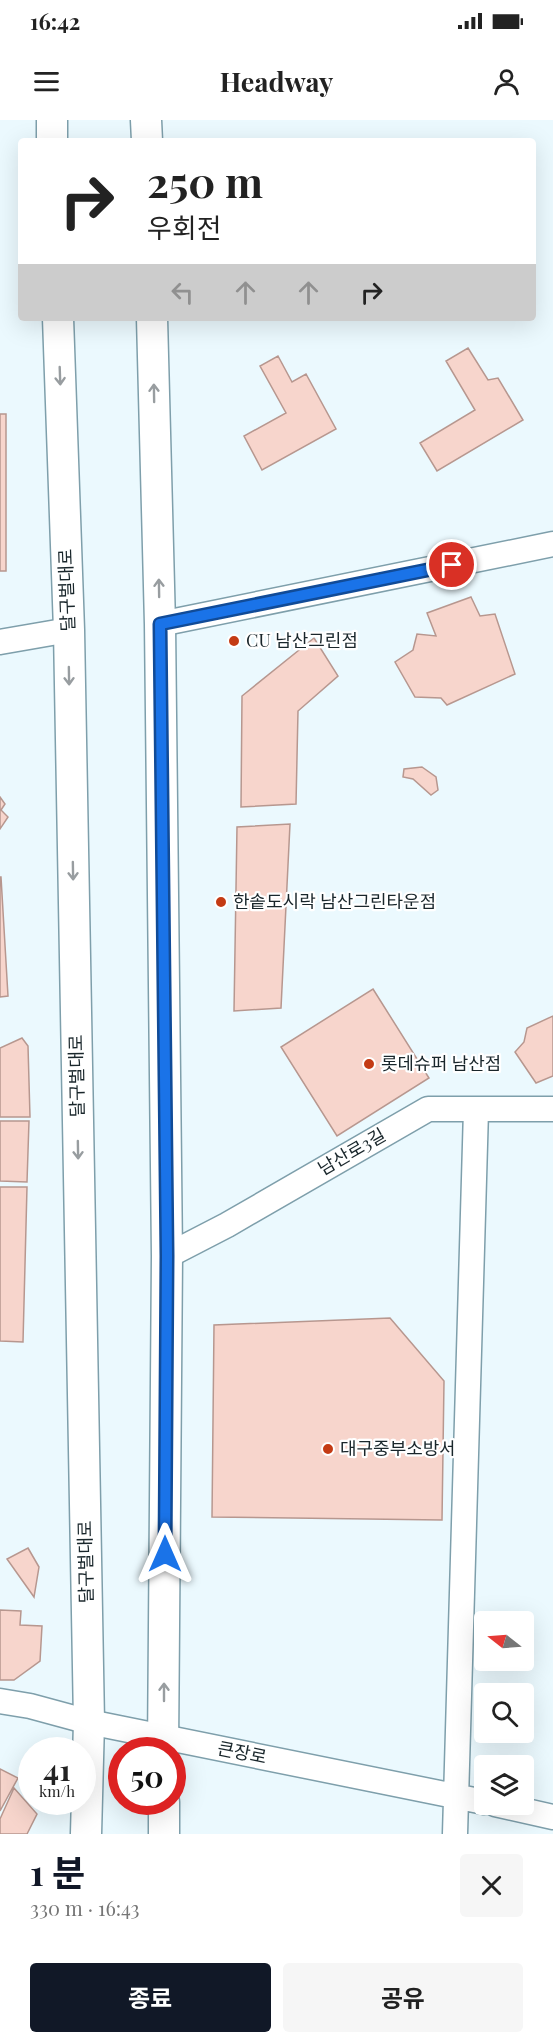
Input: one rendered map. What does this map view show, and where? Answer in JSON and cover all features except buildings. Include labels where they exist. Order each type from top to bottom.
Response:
[{"type":"main road","points":[[52,120],[52,138]]},
{"type":"main road","points":[[146,120],[147,138]]},
{"type":"main road","name":"달구벌대로","points":[[58,321],[69,630],[89,1722],[86,1834]]},
{"type":"main road","points":[[152,321],[160,624],[167,1256],[163,1737]]},
{"type":"main road","points":[[164,1815],[164,1834]]},
{"type":"street","points":[[160,624],[553,543]]},
{"type":"street","points":[[0,642],[69,630]]},
{"type":"street","name":"남산로3길","points":[[167,1256],[428,1109],[553,1109]]},
{"type":"street","points":[[455,1834],[476,1110]]},
{"type":"street","name":"큰장로","points":[[0,1701],[30,1706],[139,1737]]},
{"type":"street","name":"큰장로","points":[[186,1748],[474,1800]]},
{"type":"street","points":[[534,1813],[553,1817]]},
{"type":"place","name":"CU 남산그린점","points":[[234,641]]},
{"type":"place","name":"한솥도시락 남산그린타운점","points":[[221,902]]},
{"type":"place","name":"롯데슈퍼 남산점","points":[[369,1064]]},
{"type":"place","name":"대구중부소방서","points":[[328,1449]]},
{"type":"route","points":[[165,1554],[167,1256],[160,624],[452,565]]}]
